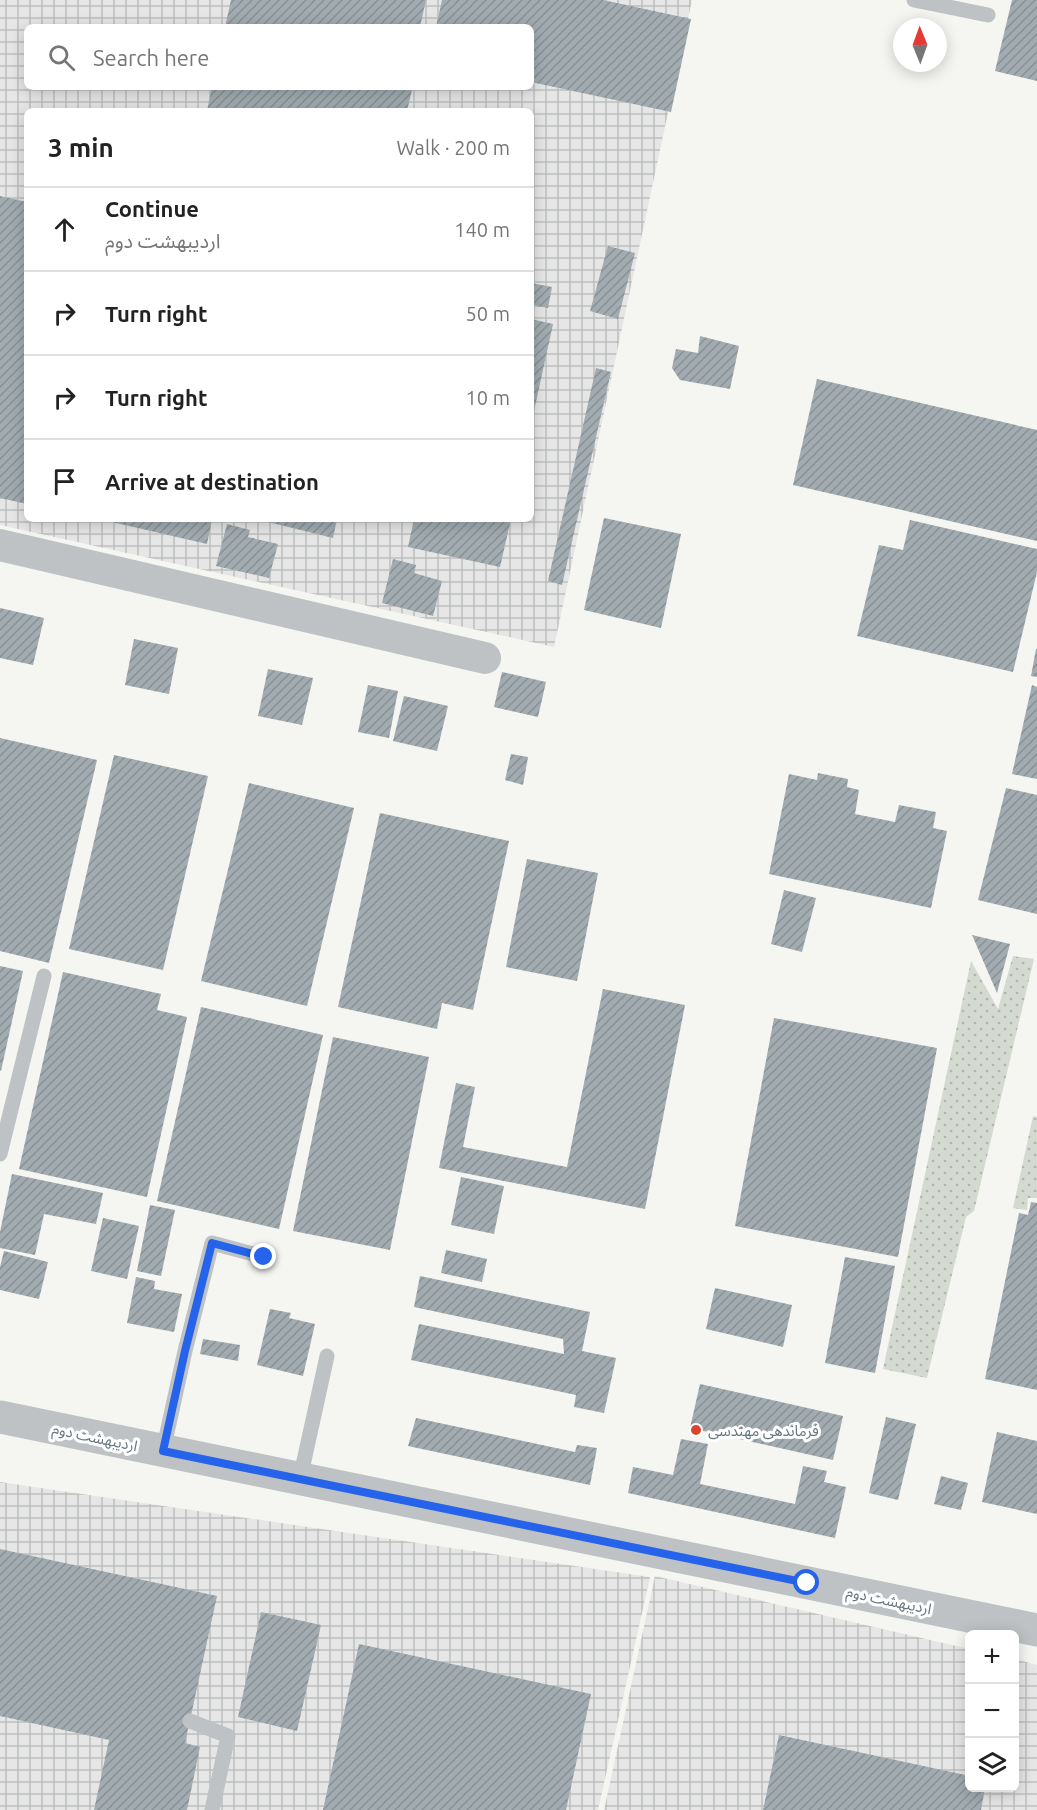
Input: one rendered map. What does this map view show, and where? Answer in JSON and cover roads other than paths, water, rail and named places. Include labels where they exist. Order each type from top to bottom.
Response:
[{"type":"street","points":[[0,545],[485,658]]},
{"type":"street","name":"اردیبهشت دوم","points":[[0,1417],[1037,1630]]},
{"type":"lane","points":[[914,0],[988,15]]},
{"type":"lane","points":[[0,1154],[44,976]]},
{"type":"lane","points":[[163,1451],[212,1243],[264,1257]]},
{"type":"lane","points":[[300,1479],[327,1356]]},
{"type":"lane","points":[[190,1721],[228,1737],[212,1810]]},
{"type":"place","name":"فرماندهی مهندسی","points":[[696,1430]]}]
